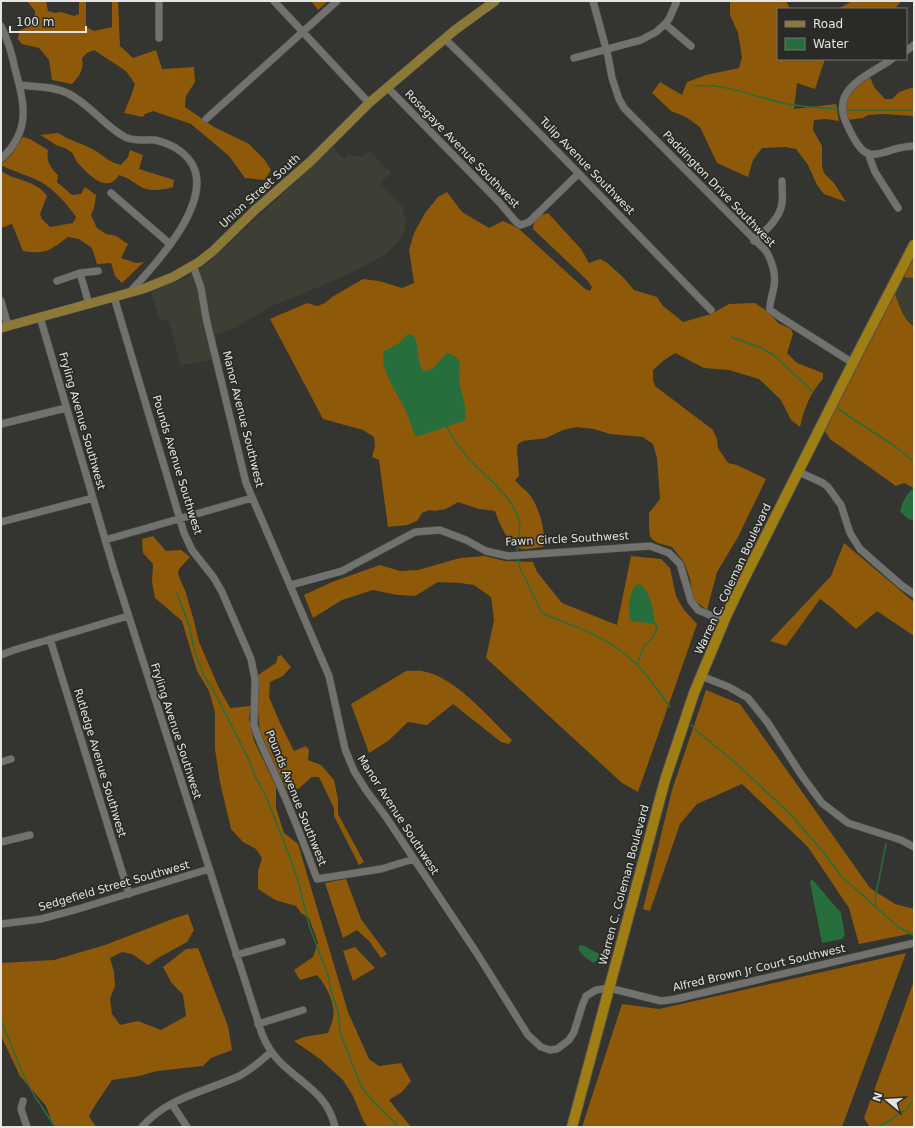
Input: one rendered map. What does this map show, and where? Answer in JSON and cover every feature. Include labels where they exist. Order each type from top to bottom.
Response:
[{"type":"highway","name":"Warren C. Coleman Boulevard","points":[[572,1127],[665,780],[701,676],[742,583],[914,245]]},
{"type":"main road","name":"Union Street South","points":[[4,327],[163,282],[193,265],[213,251],[255,210],[311,161],[387,87],[491,2]]},
{"type":"street","points":[[159,1],[159,38]]},
{"type":"street","points":[[274,1],[369,103]]},
{"type":"street","points":[[206,120],[302,31],[337,1]]},
{"type":"street","name":"Paddington Drive Southwest","points":[[592,1],[619,99],[624,108],[766,251],[775,274],[774,290],[770,301],[770,310],[854,363]]},
{"type":"street","points":[[574,58],[641,40],[656,32],[665,24],[677,1]]},
{"type":"street","points":[[665,24],[691,46]]},
{"type":"street","points":[[1,26],[9,44],[20,85],[24,110],[22,124],[16,141],[1,160]]},
{"type":"street","name":"Tulip Avenue Southwest","points":[[444,39],[533,125],[578,174],[711,310]]},
{"type":"street","points":[[890,60],[857,81],[844,98],[843,103],[844,117],[852,136],[859,146],[868,154],[875,172],[898,208]]},
{"type":"street","points":[[20,85],[46,88],[67,93],[79,100],[125,137],[135,140],[154,140],[175,148],[185,155],[193,166],[197,179],[197,194],[186,220],[170,244],[128,293]]},
{"type":"street","name":"Rosegaye Avenue Southwest","points":[[387,87],[500,203],[516,222],[521,225],[529,222],[578,174]]},
{"type":"street","points":[[868,154],[874,154],[900,147],[914,146]]},
{"type":"street","points":[[754,240],[766,230],[780,211],[782,202],[782,181]]},
{"type":"street","points":[[110,193],[170,244]]},
{"type":"street","name":"Manor Avenue Southwest","points":[[193,265],[201,288],[206,318],[239,458],[252,498],[330,676],[341,736],[348,759],[366,790],[414,859],[528,1035],[542,1048],[553,1050],[562,1046],[569,1040],[574,1032],[586,996],[596,990],[609,988]]},
{"type":"street","points":[[57,282],[80,273],[98,271]]},
{"type":"street","points":[[80,273],[89,304]]},
{"type":"street","name":"Pounds Avenue Southwest","points":[[114,297],[188,542],[192,550],[214,578],[222,592],[251,659],[255,679],[254,725],[264,751],[278,779],[317,879],[381,869],[414,859]]},
{"type":"street","points":[[1,301],[4,327]]},
{"type":"street","name":"Fryling Avenue Southwest","points":[[40,317],[128,616],[258,1024],[271,1052],[280,1062],[321,1098],[327,1106],[335,1127]]},
{"type":"street","points":[[1,424],[66,408]]},
{"type":"street","points":[[799,472],[823,483],[828,487],[841,505],[850,533],[860,549],[914,594]]},
{"type":"street","points":[[1,522],[93,498]]},
{"type":"street","points":[[105,540],[252,498]]},
{"type":"street","name":"Fawn Circle Southwest","points":[[291,585],[342,571],[414,532],[440,530],[466,540],[486,551],[508,556],[650,546],[670,553],[680,564],[691,601],[698,610],[724,621]]},
{"type":"street","points":[[1,655],[128,616]]},
{"type":"street","name":"Rutledge Avenue Southwest","points":[[50,639],[129,894]]},
{"type":"street","points":[[701,676],[729,687],[748,698],[768,723],[802,776],[822,803],[848,823],[901,840],[914,847]]},
{"type":"street","points":[[1,762],[11,759]]},
{"type":"street","points":[[1,842],[30,835]]},
{"type":"street","name":"Sedgefield Street Southwest","points":[[1,924],[41,919],[209,870]]},
{"type":"street","points":[[236,955],[282,942]]},
{"type":"street","name":"Alfred Brown Jr Court Southwest","points":[[609,988],[661,1001],[676,999],[914,943]]},
{"type":"street","points":[[258,1024],[304,1010]]},
{"type":"street","points":[[142,1127],[157,1113],[172,1104],[240,1075],[252,1068],[271,1052]]},
{"type":"street","points":[[23,1101],[21,1109],[27,1127]]},
{"type":"street","points":[[172,1104],[187,1127]]},
{"type":"shaded area","points":[[27,1],[46,1],[48,11],[55,13],[61,12],[74,16],[79,14],[79,1],[86,1],[86,27],[94,31],[112,27],[112,1],[118,1],[120,46],[133,58],[156,50],[162,69],[194,67],[195,82],[186,96],[185,107],[214,127],[249,144],[264,159],[271,170],[265,180],[245,178],[229,156],[191,124],[153,111],[145,114],[143,117],[124,113],[135,84],[126,71],[94,50],[87,53],[82,58],[81,72],[72,84],[52,80],[49,60],[39,48],[22,44],[18,39],[19,31],[34,24],[35,11]]},
{"type":"shaded area","points":[[311,1],[328,1],[318,10]]},
{"type":"shaded area","points":[[730,1],[786,1],[790,8],[777,8],[777,60],[825,60],[815,89],[797,83],[794,109],[836,104],[839,121],[826,119],[814,120],[813,130],[822,146],[822,166],[824,173],[834,183],[846,202],[824,194],[817,185],[808,165],[796,149],[785,147],[762,148],[753,160],[748,177],[717,163],[700,127],[686,117],[671,111],[652,93],[660,82],[682,95],[687,82],[706,75],[739,68],[742,57],[738,33],[730,15]]},
{"type":"shaded area","points":[[852,1],[901,1],[896,8],[840,8]]},
{"type":"shaded area","points":[[870,77],[874,87],[885,99],[892,99],[899,92],[914,87],[914,116],[883,114],[868,115],[863,118],[847,120],[846,109],[848,97],[854,89]]},
{"type":"shaded area","points":[[58,133],[96,151],[117,164],[121,165],[128,157],[130,150],[143,155],[139,169],[174,180],[173,187],[161,190],[149,190],[119,175],[114,181],[103,183],[92,177],[81,167],[73,154],[40,135]]},
{"type":"shaded area","points":[[23,137],[30,139],[48,150],[49,164],[58,175],[57,182],[72,195],[81,194],[85,187],[96,195],[94,208],[91,215],[97,228],[106,234],[116,236],[128,244],[121,258],[136,263],[144,262],[122,283],[115,276],[111,263],[97,264],[92,248],[79,239],[68,237],[52,248],[43,252],[23,251],[12,224],[1,228],[1,171],[32,184],[47,196],[40,214],[42,219],[50,227],[73,223],[76,217],[69,207],[46,185],[1,165],[11,155]]},
{"type":"shaded area","points":[[333,147],[344,159],[349,154],[354,157],[362,157],[369,150],[391,173],[380,183],[405,208],[402,212],[406,219],[403,236],[388,252],[363,267],[336,280],[269,307],[234,329],[216,334],[219,358],[181,366],[168,319],[160,321],[151,292],[190,276],[208,263]]},
{"type":"shaded area","points":[[447,192],[462,212],[489,228],[503,221],[518,228],[584,288],[590,291],[592,287],[588,281],[533,229],[535,221],[542,215],[548,213],[581,249],[589,263],[600,259],[606,262],[623,277],[634,290],[657,297],[662,305],[683,322],[711,314],[729,304],[755,303],[770,313],[778,323],[791,329],[793,334],[787,353],[797,363],[823,373],[823,379],[814,390],[808,402],[800,427],[791,420],[781,400],[759,379],[729,370],[704,368],[675,353],[653,370],[653,380],[655,386],[713,430],[717,439],[718,448],[728,463],[737,465],[766,479],[738,537],[717,572],[707,610],[695,601],[684,562],[672,547],[657,542],[651,537],[649,528],[649,513],[660,499],[657,458],[653,444],[643,437],[610,434],[594,429],[576,427],[563,430],[546,438],[523,441],[518,444],[519,476],[515,480],[529,494],[536,505],[543,527],[543,547],[523,549],[518,547],[513,544],[505,534],[495,511],[479,509],[458,502],[446,509],[435,511],[429,510],[422,513],[417,521],[407,525],[388,527],[379,460],[372,457],[375,446],[374,437],[363,430],[323,419],[270,319],[307,303],[317,306],[325,303],[332,297],[363,279],[379,281],[402,288],[414,283],[409,250],[414,233],[425,213],[438,197]]},
{"type":"shaded area","points":[[914,257],[914,278],[902,277]]},
{"type":"shaded area","points":[[902,277],[914,278],[914,327],[910,324],[902,312],[894,291]]},
{"type":"shaded area","points":[[894,291],[904,315],[914,327],[914,488],[904,483],[896,486],[830,439],[825,431]]},
{"type":"shaded area","points":[[153,536],[166,551],[181,550],[190,557],[179,569],[178,574],[186,593],[199,642],[218,686],[230,708],[251,706],[249,719],[254,741],[276,786],[276,808],[284,833],[298,844],[348,1012],[369,1059],[379,1066],[401,1063],[411,1081],[402,1092],[389,1100],[411,1127],[368,1127],[364,1122],[353,1096],[343,1080],[320,1059],[294,1041],[304,1037],[328,1033],[333,1020],[334,1013],[332,1001],[327,989],[317,975],[300,980],[294,970],[313,957],[318,943],[309,918],[301,913],[296,906],[275,900],[258,889],[258,871],[262,858],[256,849],[243,842],[231,829],[220,782],[215,749],[215,712],[209,691],[197,671],[182,621],[155,598],[152,582],[153,564],[143,553],[142,539]]},
{"type":"shaded area","points":[[844,543],[914,602],[914,636],[877,611],[856,629],[820,599],[786,646],[770,641],[831,576]]},
{"type":"shaded area","points":[[485,556],[505,561],[533,562],[537,572],[562,603],[617,625],[631,556],[661,559],[670,568],[676,596],[684,610],[697,624],[638,792],[622,783],[486,658],[494,620],[491,597],[474,585],[438,582],[415,596],[397,595],[373,590],[342,600],[313,618],[304,595],[332,582],[380,565],[400,571],[418,570],[460,558]]},
{"type":"shaded area","points":[[281,655],[291,667],[283,676],[270,682],[269,697],[294,751],[306,746],[309,750],[308,760],[321,765],[334,780],[338,799],[338,814],[364,862],[359,865],[334,816],[334,808],[319,777],[312,777],[290,796],[260,733],[258,712],[258,675],[276,663],[278,656]]},
{"type":"shaded area","points":[[406,671],[422,671],[447,681],[471,699],[512,740],[509,744],[501,742],[453,704],[427,725],[408,722],[388,741],[369,753],[351,704]]},
{"type":"shaded area","points":[[706,690],[740,704],[870,888],[895,904],[914,909],[914,933],[859,944],[849,908],[808,847],[742,784],[697,804],[680,824],[650,911],[643,909],[672,790]]},
{"type":"shaded area","points":[[346,879],[361,919],[387,954],[381,958],[369,941],[357,930],[343,938],[325,883]]},
{"type":"shaded area","points":[[188,914],[194,930],[187,942],[148,965],[132,954],[122,952],[110,958],[114,972],[115,986],[110,999],[112,1014],[120,1025],[138,1021],[161,1030],[186,1016],[183,995],[171,982],[163,967],[186,949],[198,948],[228,1026],[232,1050],[211,1058],[203,1066],[157,1071],[139,1076],[112,1080],[89,1116],[96,1127],[54,1127],[46,1106],[20,1076],[1,1036],[1,963],[54,960],[105,945]]},
{"type":"shaded area","points":[[355,947],[375,968],[353,981],[343,951]]},
{"type":"shaded area","points":[[906,953],[842,1127],[582,1127],[622,1004],[659,1009]]},
{"type":"shaded area","points":[[914,981],[914,1127],[870,1127],[864,1118]]},
{"type":"water","points":[[408,334],[413,335],[417,343],[421,367],[424,371],[432,369],[448,353],[459,360],[459,379],[465,404],[465,420],[416,436],[405,409],[387,375],[383,359],[384,351],[398,344]]},
{"type":"water","points":[[914,488],[914,521],[900,512],[905,499]]},
{"type":"water","points":[[638,584],[646,590],[651,601],[655,624],[631,621],[629,601],[632,591]]},
{"type":"water","points":[[812,879],[841,913],[845,935],[842,939],[822,943],[810,882]]},
{"type":"water","points":[[580,945],[585,946],[599,954],[594,963],[587,959],[578,949]]},
{"type":"waterway","points":[[695,86],[728,88],[783,103],[818,108],[839,109]]},
{"type":"waterway","points":[[847,110],[914,110]]},
{"type":"waterway","points":[[731,337],[761,348],[774,355],[813,392]]},
{"type":"waterway","points":[[838,409],[896,447],[914,462]]},
{"type":"waterway","points":[[446,426],[464,453],[499,488],[516,511],[520,523],[517,551]]},
{"type":"waterway","points":[[518,559],[519,566],[542,613],[595,635],[615,646],[631,659],[643,672],[670,707]]},
{"type":"waterway","points":[[177,593],[190,628],[194,649],[203,674],[214,691],[248,758],[256,778],[265,794],[289,855],[298,881],[310,928],[329,978],[330,988],[338,1012],[340,1032],[361,1086],[372,1100],[399,1127]]},
{"type":"waterway","points":[[637,664],[644,646],[653,637],[657,628],[655,622]]},
{"type":"waterway","points":[[691,725],[738,765],[791,815],[825,854],[841,876],[897,926],[914,936]]},
{"type":"waterway","points":[[875,907],[876,894],[886,844]]},
{"type":"waterway","points":[[1,1020],[23,1074],[34,1095],[55,1127]]},
{"type":"waterway","points":[[877,1127],[891,1120],[909,1107],[914,1100]]}]
